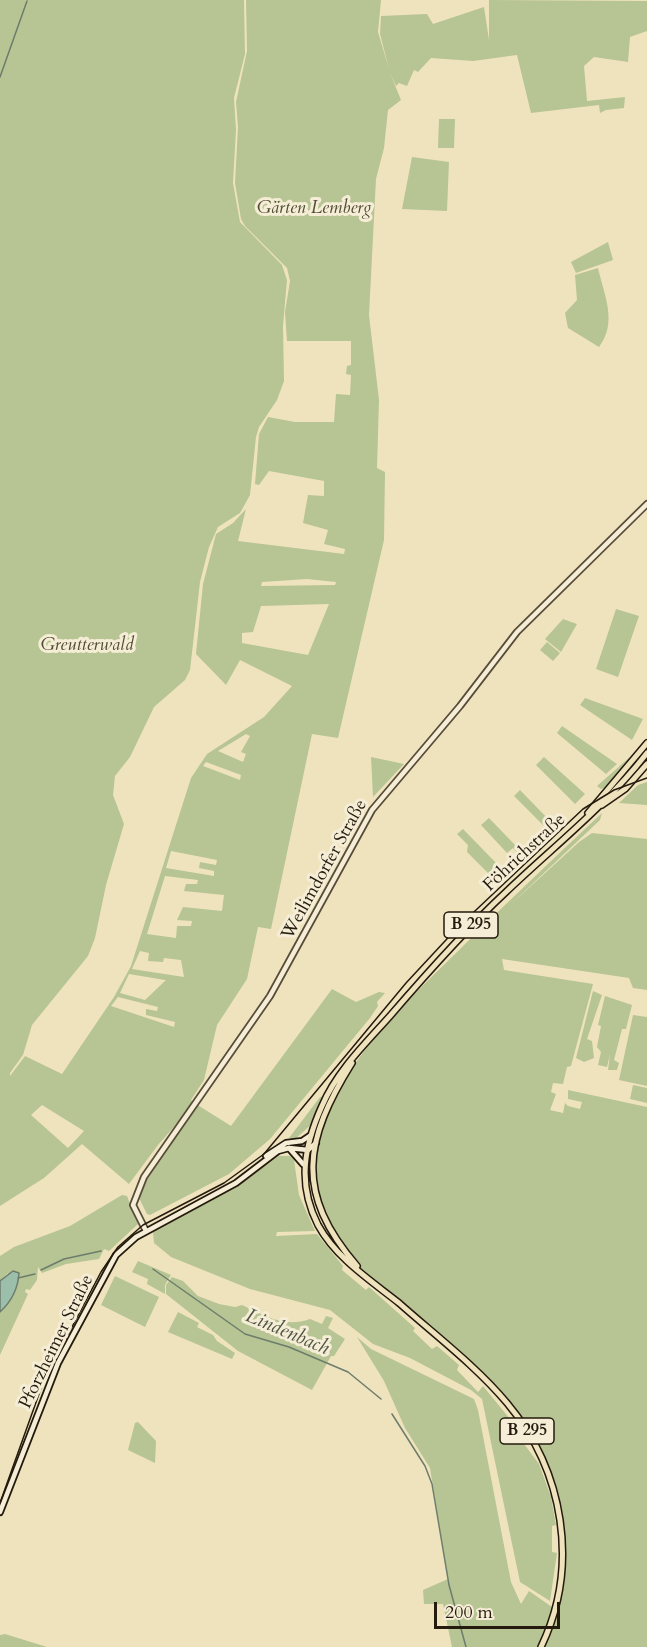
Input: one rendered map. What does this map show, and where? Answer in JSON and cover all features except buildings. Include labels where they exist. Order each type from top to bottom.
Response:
[{"type":"main road","points":[[586,817],[591,807],[631,765],[647,743]]},
{"type":"main road","name":"Föhrichstraße","points":[[365,1044],[413,988],[482,915],[586,817],[647,753]]},
{"type":"main road","points":[[593,810],[625,789],[647,764]]},
{"type":"main road","name":"B 295","points":[[365,1044],[331,1089],[311,1135],[303,1164],[308,1199],[319,1227],[344,1259],[463,1359],[506,1402],[539,1452],[552,1485],[560,1518],[563,1554],[558,1599],[541,1647]]},
{"type":"main road","name":"B 295","points":[[364,1274],[326,1225],[314,1191],[313,1159],[327,1105],[365,1044]]},
{"type":"street","name":"Weilimdorfer Straße","points":[[146,1231],[133,1205],[144,1177],[270,996],[372,810],[460,706],[512,636],[647,504]]},
{"type":"street","points":[[242,1179],[277,1147],[298,1142],[311,1135]]},
{"type":"street","points":[[298,1142],[307,1149],[313,1159]]},
{"type":"street","points":[[146,1231],[242,1179],[278,1151],[289,1148],[307,1149],[316,1143]]},
{"type":"street","points":[[289,1148],[303,1164]]},
{"type":"street","name":"Pforzheimer Straße","points":[[0,1512],[7,1499],[40,1404],[68,1341],[116,1255],[146,1231]]},
{"type":"green space","points":[[0,0],[244,0],[245,54],[234,98],[236,130],[233,183],[240,222],[282,265],[287,280],[283,326],[284,381],[277,400],[259,427],[256,437],[250,495],[240,513],[218,527],[209,547],[200,582],[190,670],[185,680],[154,707],[130,757],[115,776],[113,795],[124,824],[106,885],[95,938],[88,956],[32,1025],[23,1055],[10,1076],[25,1056],[62,1074],[114,997],[131,966],[191,778],[207,754],[264,717],[292,686],[240,660],[226,685],[196,654],[203,584],[216,534],[233,523],[246,509],[238,541],[344,554],[345,549],[324,544],[328,530],[303,523],[308,495],[324,496],[324,481],[269,471],[259,485],[255,484],[259,434],[268,417],[295,422],[334,422],[336,394],[350,395],[351,375],[346,374],[347,366],[351,365],[351,341],[287,341],[285,312],[290,281],[287,268],[245,226],[241,219],[235,183],[238,127],[236,102],[247,51],[246,0],[381,0],[378,32],[389,69],[380,34],[381,16],[427,14],[433,24],[484,7],[489,40],[489,0],[647,1],[647,31],[630,37],[628,62],[594,57],[584,66],[587,101],[625,97],[624,108],[600,113],[599,105],[531,113],[517,55],[473,61],[431,58],[418,72],[414,70],[407,86],[399,83],[396,86],[390,73],[401,100],[388,110],[384,148],[376,179],[369,315],[379,400],[377,468],[385,472],[384,540],[338,738],[312,734],[271,929],[258,927],[247,979],[217,1025],[204,1080],[191,1100],[195,1103],[158,1145],[129,1184],[82,1144],[44,1178],[0,1206]],"holes":[[[307,579],[336,582],[335,585],[261,586],[262,582]],[[329,604],[308,655],[242,643],[242,633],[253,632],[261,606]],[[246,734],[250,736],[241,752],[246,754],[243,762],[218,751]],[[206,762],[241,775],[240,780],[203,766]],[[171,851],[217,860],[216,865],[200,862],[199,868],[214,871],[214,876],[166,868]],[[165,876],[198,880],[197,884],[186,884],[184,891],[224,895],[222,911],[183,907],[177,920],[192,921],[191,926],[177,926],[176,938],[147,934]],[[140,951],[149,953],[148,961],[163,962],[164,958],[181,960],[184,977],[132,969]],[[129,974],[166,980],[145,1000],[120,993]],[[118,997],[158,1007],[157,1011],[146,1009],[146,1015],[175,1022],[174,1027],[111,1006]],[[42,1105],[84,1131],[68,1148],[31,1115]]]},
{"type":"green space","points":[[439,119],[455,119],[454,148],[438,148]]},
{"type":"green space","points":[[412,157],[449,162],[447,211],[402,209]]},
{"type":"green space","points":[[608,242],[613,260],[576,273],[571,262]]},
{"type":"green space","points":[[598,268],[609,318],[605,338],[599,347],[568,328],[565,313],[577,300],[575,275]]},
{"type":"green space","points":[[616,609],[639,616],[618,677],[596,669]]},
{"type":"green space","points":[[563,619],[577,624],[561,652],[545,639]]},
{"type":"green space","points":[[547,642],[560,653],[553,661],[540,650]]},
{"type":"green space","points":[[585,698],[643,719],[632,740],[580,705]]},
{"type":"green space","points":[[562,726],[617,764],[606,774],[557,733]]},
{"type":"green space","points":[[639,749],[606,787],[601,789],[597,786]]},
{"type":"green space","points":[[371,757],[404,764],[373,797]]},
{"type":"green space","points":[[544,757],[585,794],[575,804],[536,765]]},
{"type":"green space","points":[[647,782],[647,805],[619,803],[638,785]]},
{"type":"green space","points":[[520,790],[553,824],[547,829],[514,796]]},
{"type":"green space","points":[[602,813],[600,820],[509,906],[579,842],[592,833],[647,839],[647,990],[633,988],[629,978],[502,959],[504,970],[593,984],[571,1066],[567,1067],[563,1084],[553,1083],[551,1092],[556,1094],[550,1110],[563,1113],[565,1103],[580,1109],[582,1102],[568,1099],[568,1090],[647,1107],[647,1647],[543,1647],[559,1605],[565,1560],[562,1512],[546,1460],[529,1428],[495,1388],[438,1333],[365,1273],[335,1237],[325,1217],[319,1196],[316,1175],[317,1153],[321,1130],[330,1107],[355,1064],[370,1044],[420,988]]},
{"type":"green space","points":[[489,818],[515,845],[526,850],[520,856],[513,848],[507,853],[481,825]]},
{"type":"green space","points":[[463,829],[499,866],[490,875],[467,852],[468,845],[457,834]]},
{"type":"green space","points":[[332,989],[356,1002],[379,992],[385,993],[377,1002],[378,1006],[370,1018],[270,1139],[229,1174],[150,1215],[147,1214],[139,1198],[146,1178],[196,1104],[231,1126]]},
{"type":"green space","points":[[593,991],[602,995],[587,1039],[592,1041],[594,1058],[584,1062],[576,1058]]},
{"type":"green space","points":[[605,996],[632,1005],[626,1029],[622,1029],[614,1060],[619,1063],[617,1070],[608,1070],[610,1054],[607,1067],[598,1065],[601,1052],[597,1047],[601,1026],[598,1025]]},
{"type":"green space","points":[[633,1015],[647,1017],[647,1086],[619,1080]]},
{"type":"green space","points":[[633,1085],[647,1088],[647,1103],[630,1099]]},
{"type":"green space","points":[[325,1096],[312,1124],[295,1139],[289,1138],[320,1097]]},
{"type":"green space","points":[[279,1156],[290,1156],[294,1160],[299,1195],[315,1231],[277,1232],[276,1236],[317,1234],[343,1266],[342,1270],[366,1290],[369,1287],[415,1328],[413,1331],[432,1349],[437,1346],[459,1365],[457,1370],[478,1392],[483,1386],[523,1435],[521,1440],[539,1464],[551,1497],[556,1525],[552,1526],[552,1552],[557,1553],[550,1601],[520,1582],[482,1399],[471,1390],[410,1358],[373,1344],[330,1310],[250,1289],[171,1257],[154,1243],[153,1232],[238,1185]]},
{"type":"green space","points":[[122,1195],[127,1196],[138,1224],[109,1251],[104,1249],[99,1259],[66,1264],[42,1273],[38,1267],[37,1280],[30,1290],[26,1289],[25,1292],[28,1294],[0,1355],[0,1312],[4,1308],[8,1273],[0,1281],[0,1256],[14,1247],[70,1226]]},
{"type":"green space","points":[[138,1261],[171,1275],[165,1285],[165,1294],[147,1284],[148,1279],[132,1272]]},
{"type":"green space","points":[[115,1276],[159,1297],[145,1327],[101,1305]]},
{"type":"green space","points":[[172,1277],[183,1281],[198,1296],[219,1304],[235,1307],[242,1305],[275,1320],[292,1322],[310,1319],[322,1324],[326,1316],[333,1318],[328,1328],[345,1339],[334,1356],[331,1356],[312,1390],[238,1351],[166,1294],[166,1285]]},
{"type":"green space","points":[[178,1312],[199,1323],[197,1327],[213,1335],[217,1341],[235,1353],[232,1359],[168,1332]]},
{"type":"green space","points":[[357,1337],[371,1349],[474,1399],[511,1582],[521,1604],[529,1591],[552,1607],[538,1647],[452,1647],[443,1604],[424,1604],[423,1590],[448,1579],[430,1468],[405,1428],[384,1381]]},
{"type":"green space","points":[[138,1422],[156,1441],[155,1463],[128,1450],[135,1423]]},
{"type":"green space","points":[[5,1634],[47,1647],[0,1647],[0,1635]]},
{"type":"shaded area","points":[[13,1271],[19,1273],[16,1289],[8,1304],[0,1312],[0,1281]]},
{"type":"waterway","points":[[0,77],[27,1]]},
{"type":"waterway","name":"Lindenbach","points":[[41,1270],[64,1259],[101,1251]]},
{"type":"waterway","name":"Lindenbach","points":[[153,1269],[245,1334],[289,1347],[348,1372],[381,1399]]},
{"type":"waterway","name":"Lindenbach","points":[[18,1278],[35,1274]]},
{"type":"waterway","name":"Lindenbach","points":[[392,1414],[425,1466],[432,1484],[449,1585],[466,1647]]},
{"type":"tram line","points":[[0,1503],[44,1380],[101,1272],[118,1247],[143,1225],[224,1183],[264,1154],[406,983],[458,927],[583,809],[614,790],[647,778]]},
{"type":"park label","name":"Gärten Lemberg","points":[[314,209]]},
{"type":"park label","name":"Greutterwald","points":[[87,646]]}]
